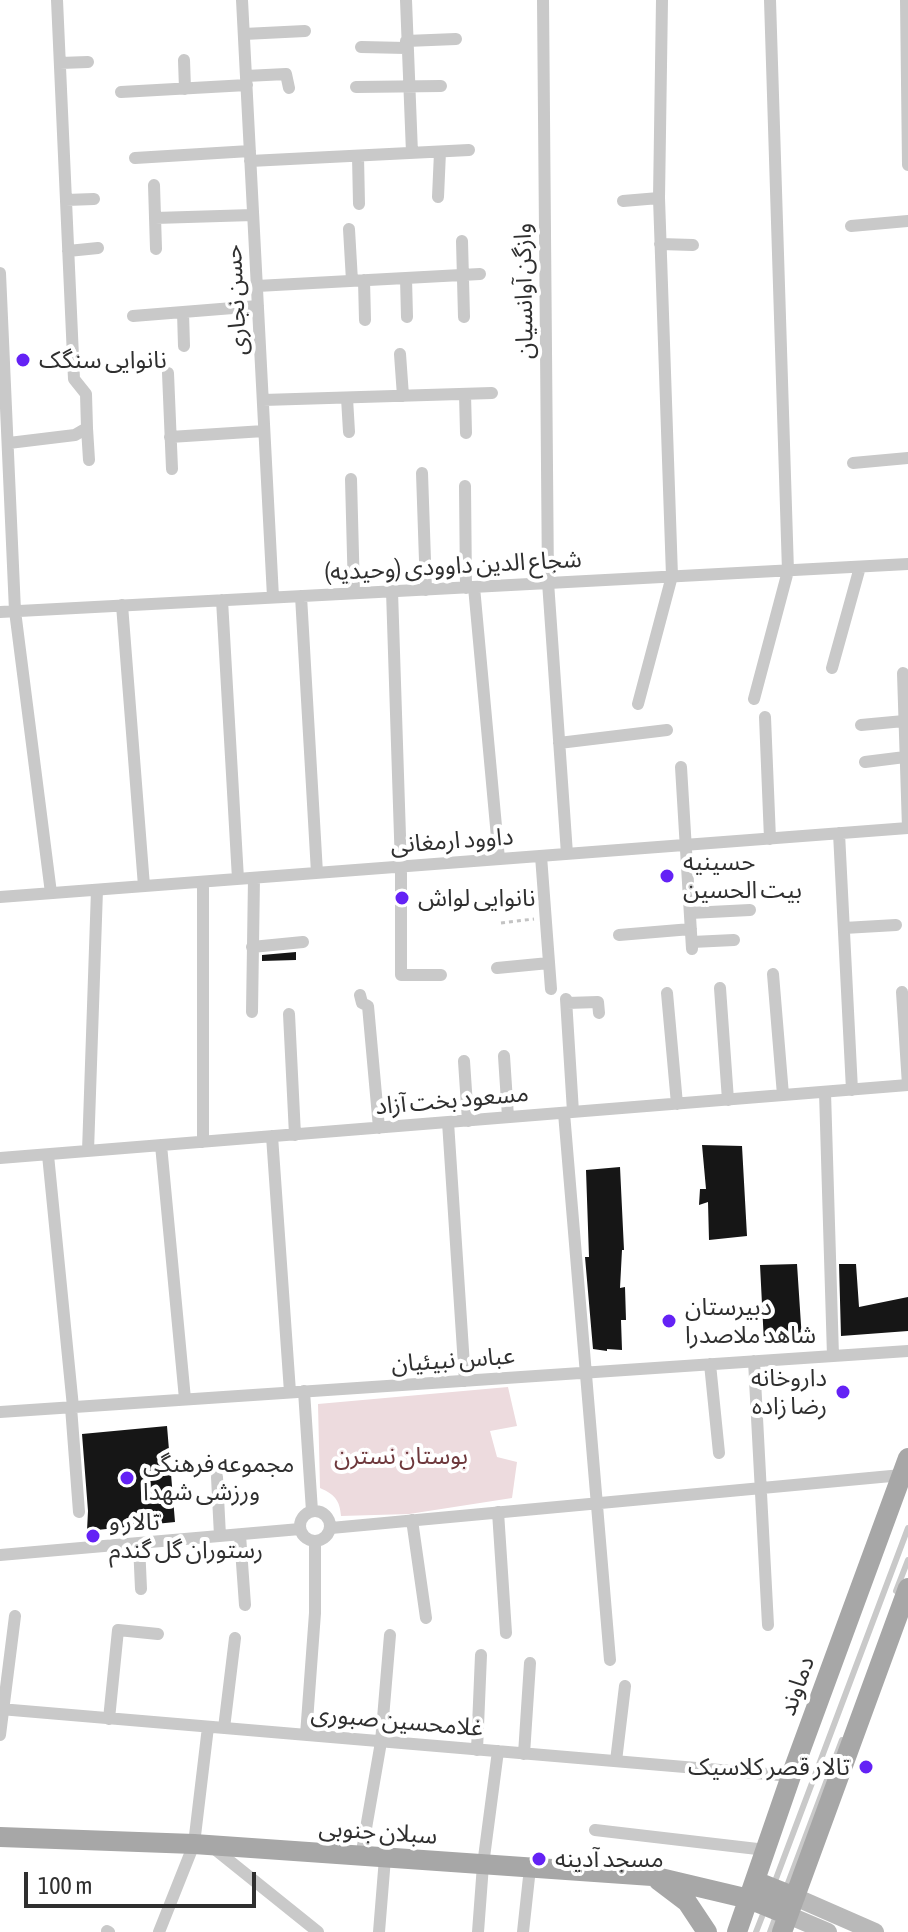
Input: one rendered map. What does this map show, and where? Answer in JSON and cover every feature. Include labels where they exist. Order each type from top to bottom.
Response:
[{"type":"main road","name":"دماوند","points":[[775,1902],[766,1850],[905,1466]]},
{"type":"main road","name":"دماوند","points":[[737,1932],[775,1902],[908,1588]]},
{"type":"main road","name":"سبلان جنوبی","points":[[0,1837],[202,1845],[652,1876],[775,1902]]},
{"type":"main road","points":[[652,1876],[687,1902],[707,1932]]},
{"type":"main road","points":[[775,1902],[828,1932]]},
{"type":"main road","points":[[775,1902],[875,1932]]},
{"type":"street","points":[[57,0],[74,379],[86,394],[85,430],[89,460]]},
{"type":"street","name":"حسن نجاری","points":[[242,0],[273,597]]},
{"type":"street","points":[[406,0],[412,153]]},
{"type":"street","name":"وازگن آوانسیان","points":[[543,0],[548,582],[567,854]]},
{"type":"street","points":[[638,704],[672,576],[659,198],[662,0]]},
{"type":"street","points":[[754,699],[788,571],[770,0]]},
{"type":"street","points":[[906,0],[908,165]]},
{"type":"street","points":[[244,34],[305,31]]},
{"type":"street","points":[[361,47],[456,39]]},
{"type":"street","points":[[184,60],[185,89]]},
{"type":"street","points":[[60,63],[88,62]]},
{"type":"street","points":[[121,92],[185,89],[286,74],[289,88]]},
{"type":"street","points":[[356,87],[441,86]]},
{"type":"street","points":[[135,158],[358,156],[469,150]]},
{"type":"street","points":[[438,197],[440,152]]},
{"type":"street","points":[[358,156],[359,204]]},
{"type":"street","points":[[154,185],[156,249]]},
{"type":"street","points":[[623,201],[659,198]]},
{"type":"street","points":[[66,200],[94,199]]},
{"type":"street","points":[[155,218],[253,215]]},
{"type":"street","points":[[851,226],[908,221]]},
{"type":"street","points":[[349,229],[365,320]]},
{"type":"street","points":[[462,241],[464,317]]},
{"type":"street","points":[[660,244],[693,245]]},
{"type":"street","points":[[68,251],[98,248]]},
{"type":"street","points":[[0,273],[15,611],[51,893]]},
{"type":"street","points":[[257,286],[480,274]]},
{"type":"street","points":[[406,278],[407,317]]},
{"type":"street","points":[[133,316],[258,306]]},
{"type":"street","points":[[183,312],[184,346]]},
{"type":"street","points":[[400,354],[403,396]]},
{"type":"street","points":[[168,373],[172,469]]},
{"type":"street","points":[[263,400],[492,393]]},
{"type":"street","points":[[465,394],[466,433]]},
{"type":"street","points":[[347,398],[349,432]]},
{"type":"street","points":[[9,443],[85,430]]},
{"type":"street","points":[[170,437],[264,431]]},
{"type":"street","points":[[853,463],[908,458]]},
{"type":"street","points":[[422,473],[426,590]]},
{"type":"street","points":[[351,479],[354,593]]},
{"type":"street","points":[[465,486],[470,587],[499,859]]},
{"type":"street","name":"شجاع الدین داوودی (وحیدیه)","points":[[0,612],[908,564]]},
{"type":"street","points":[[832,668],[860,567]]},
{"type":"street","points":[[392,591],[401,867],[401,975],[441,975]]},
{"type":"street","points":[[301,596],[317,873]]},
{"type":"street","points":[[222,600],[238,879]]},
{"type":"street","points":[[122,605],[144,886]]},
{"type":"street","points":[[903,673],[908,828]]},
{"type":"street","points":[[765,717],[770,839]]},
{"type":"street","points":[[861,725],[904,721]]},
{"type":"street","points":[[559,743],[667,730]]},
{"type":"street","points":[[865,762],[905,757]]},
{"type":"street","points":[[681,767],[692,940]]},
{"type":"street","name":"داوود ارمغانی","points":[[0,897],[908,828]]},
{"type":"street","points":[[839,833],[852,1090]]},
{"type":"street","points":[[541,856],[551,989]]},
{"type":"street","points":[[252,1012],[254,878]]},
{"type":"street","points":[[203,882],[203,1142]]},
{"type":"street","points":[[88,1151],[97,890]]},
{"type":"street","points":[[690,913],[750,910]]},
{"type":"street","points":[[844,928],[896,925]]},
{"type":"street","points":[[619,935],[734,940]]},
{"type":"street","points":[[252,947],[303,942]]},
{"type":"street","points":[[497,968],[549,963]]},
{"type":"street","points":[[773,974],[783,1095]]},
{"type":"street","points":[[720,988],[728,1100]]},
{"type":"street","points":[[902,992],[908,1085]]},
{"type":"street","points":[[667,993],[677,1104]]},
{"type":"street","points":[[360,995],[362,1003],[368,1006],[379,1128]]},
{"type":"street","points":[[599,1013],[598,1002],[566,1001],[569,1112],[586,1374],[610,1660]]},
{"type":"street","points":[[289,1014],[295,1135]]},
{"type":"street","points":[[504,1056],[508,1117]]},
{"type":"street","points":[[464,1061],[468,1121]]},
{"type":"street","name":"مسعود بخت آزاد","points":[[0,1158],[908,1085]]},
{"type":"street","points":[[825,1092],[833,1356]]},
{"type":"street","points":[[448,1122],[465,1381]]},
{"type":"street","points":[[272,1136],[312,1511]]},
{"type":"street","points":[[161,1145],[185,1399]]},
{"type":"street","points":[[48,1155],[79,1512]]},
{"type":"street","name":"عباس نبیئیان","points":[[0,1412],[908,1351]]},
{"type":"street","points":[[754,1361],[768,1625]]},
{"type":"street","points":[[710,1364],[719,1453]]},
{"type":"street","points":[[331,1528],[763,1488],[905,1466]]},
{"type":"street","points":[[217,1477],[220,1536]]},
{"type":"street","points":[[312,1511],[326,1516],[331,1528]]},
{"type":"street","points":[[312,1511],[301,1520],[300,1529],[306,1539],[315,1542],[325,1539],[331,1528]]},
{"type":"street","points":[[498,1512],[506,1633]]},
{"type":"street","points":[[412,1520],[426,1618]]},
{"type":"street","points":[[0,1555],[300,1529]]},
{"type":"street","points":[[240,1535],[245,1605]]},
{"type":"street","points":[[306,1735],[315,1613],[315,1542]]},
{"type":"street","points":[[139,1544],[141,1589]]},
{"type":"street","points":[[0,1735],[15,1616]]},
{"type":"street","points":[[109,1719],[118,1630],[158,1634]]},
{"type":"street","points":[[361,1857],[381,1742],[390,1635]]},
{"type":"street","points":[[224,1728],[235,1638]]},
{"type":"street","points":[[477,1750],[481,1655]]},
{"type":"street","points":[[524,1754],[530,1663]]},
{"type":"street","points":[[616,1761],[625,1686]]},
{"type":"street","name":"غلامحسین صبوری","points":[[2,1710],[791,1776]]},
{"type":"street","points":[[159,1932],[202,1845],[208,1727]]},
{"type":"street","points":[[478,1932],[498,1751]]},
{"type":"street","points":[[595,1830],[766,1850]]},
{"type":"street","points":[[202,1845],[314,1931]]},
{"type":"street","points":[[379,1932],[385,1858]]},
{"type":"street","points":[[523,1932],[530,1868]]},
{"type":"lane","points":[[770,1932],[775,1902],[908,1528]]},
{"type":"lane","points":[[892,1603],[908,1560]]},
{"type":"lane","points":[[756,1932],[775,1902],[845,1732]]},
{"type":"path","points":[[501,923],[546,917]]},
{"type":"green space","name":"بوستان نسترن","points":[[508,1387],[517,1426],[490,1431],[497,1457],[517,1462],[512,1498],[409,1514],[341,1516],[335,1498],[320,1488],[318,1404]]},
{"type":"building","points":[[296,952],[296,960],[262,961],[262,955]]},
{"type":"building","points":[[702,1145],[742,1146],[747,1236],[709,1240],[708,1202],[699,1205],[700,1189],[706,1189]]},
{"type":"building","points":[[620,1167],[624,1250],[620,1288],[625,1287],[626,1320],[621,1320],[622,1350],[607,1351],[593,1349],[585,1257],[589,1257],[586,1170]]},
{"type":"building","points":[[797,1264],[802,1340],[764,1343],[760,1265]]},
{"type":"building","points":[[839,1264],[856,1264],[859,1307],[908,1297],[908,1331],[841,1336]]},
{"type":"building","name":"مجموعه فرهنگی ورزشی شهدا","points":[[167,1426],[175,1522],[87,1531],[82,1434]]},
{"type":"place","name":"نانوایی سنگک","points":[[23,360]]},
{"type":"place","name":"حسینیه بیت الحسین","points":[[667,876]]},
{"type":"place","name":"نانوایی لواش","points":[[402,898]]},
{"type":"place","name":"دبیرستان شاهد ملاصدرا","points":[[669,1321]]},
{"type":"place","name":"داروخانه رضا زاده","points":[[843,1392]]},
{"type":"place","name":"مجموعه فرهنگی ورزشی شهدا","points":[[127,1478]]},
{"type":"place","name":"تالار و رستوران گل گندم","points":[[93,1536]]},
{"type":"place","name":"تالار قصر کلاسیک","points":[[866,1767]]},
{"type":"place","name":"مسجد آدینه","points":[[539,1859]]}]
